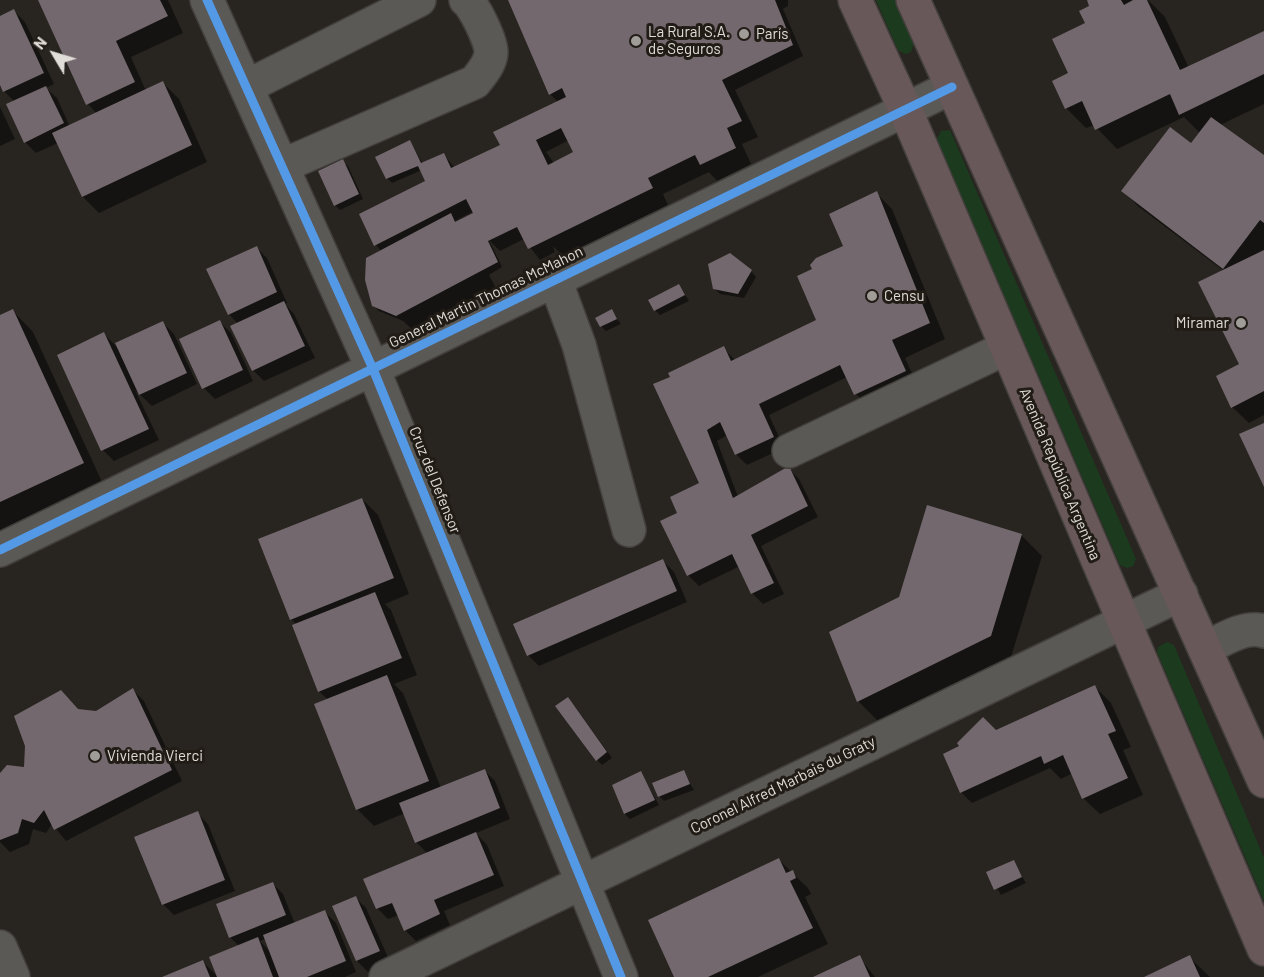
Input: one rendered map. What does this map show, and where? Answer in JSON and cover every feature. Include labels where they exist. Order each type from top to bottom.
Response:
[{"type":"highway","name":"Avenida República Argentina","points":[[855,0],[905,110],[1264,949]]},
{"type":"highway","points":[[913,0],[1264,781]]},
{"type":"street","name":"Cruz del Defensor","points":[[207,0],[373,369],[621,977]]},
{"type":"street","points":[[246,87],[419,0]]},
{"type":"street","points":[[282,166],[475,82],[486,68],[491,52],[474,5],[466,0]]},
{"type":"street","name":"General Martin Thomas McMahon","points":[[0,550],[952,87]]},
{"type":"street","points":[[555,280],[579,345],[629,530]]},
{"type":"street","points":[[789,451],[1006,348]]},
{"type":"street","name":"Coronel Alfred Marbais du Graty","points":[[386,977],[1181,594]]},
{"type":"street","points":[[1205,648],[1236,634],[1257,628],[1264,631]]},
{"type":"street","points":[[0,947],[13,977]]},
{"type":"green space","points":[[876,0],[896,0],[914,43],[911,52],[905,54],[898,50]]},
{"type":"green space","points":[[950,130],[1136,559],[1133,566],[1127,568],[1120,565],[937,139],[941,131]]},
{"type":"green space","points":[[1167,642],[1174,645],[1264,858],[1264,901],[1157,652],[1158,647]]},
{"type":"building","points":[[38,0],[160,0],[168,16],[116,41],[135,82],[86,105]]},
{"type":"building","points":[[508,0],[775,0],[793,45],[722,80],[742,121],[727,128],[736,148],[700,165],[695,155],[648,178],[653,188],[528,249],[517,227],[488,241],[498,262],[396,316],[372,306],[365,280],[366,258],[451,213],[455,222],[473,213],[466,199],[374,246],[359,214],[425,181],[418,166],[386,179],[375,157],[410,140],[421,163],[444,153],[451,168],[500,145],[493,132],[566,97],[562,88],[549,95]],"holes":[[[561,128],[573,152],[548,165],[536,140]]]},
{"type":"building","points":[[1087,0],[1121,0],[1124,5],[1133,0],[1147,0],[1180,70],[1264,31],[1264,74],[1179,115],[1170,94],[1095,130],[1082,101],[1065,109],[1052,81],[1068,73],[1052,39],[1085,23],[1079,11],[1089,6]]},
{"type":"building","points":[[14,9],[44,73],[3,92],[0,85],[0,16]]},
{"type":"building","points":[[163,81],[192,145],[82,197],[52,133]]},
{"type":"building","points":[[46,86],[64,123],[24,143],[6,104]]},
{"type":"building","points":[[1211,117],[1264,155],[1264,223],[1260,220],[1223,269],[1121,191],[1170,127],[1191,143]]},
{"type":"building","points":[[343,159],[359,194],[334,206],[318,171]]},
{"type":"building","points":[[877,191],[930,323],[892,340],[906,371],[854,395],[840,365],[759,404],[774,437],[735,455],[720,422],[707,430],[733,498],[789,466],[808,506],[751,535],[774,583],[751,594],[732,554],[687,576],[660,521],[677,513],[670,497],[699,483],[653,384],[670,377],[668,373],[724,346],[731,361],[816,320],[797,276],[812,269],[810,265],[816,258],[843,246],[829,214]]},
{"type":"building","points":[[257,246],[277,292],[228,315],[206,269]]},
{"type":"building","name":"Miramar","points":[[1264,250],[1264,391],[1231,408],[1216,376],[1239,364],[1198,282]]},
{"type":"building","points":[[730,253],[752,270],[738,294],[713,289],[708,264]]},
{"type":"building","points":[[679,284],[685,295],[654,311],[648,300]]},
{"type":"building","points":[[284,301],[305,346],[252,371],[230,326]]},
{"type":"building","points":[[13,309],[84,463],[0,502],[0,315]]},
{"type":"building","points":[[612,309],[617,319],[600,327],[595,318]]},
{"type":"building","points":[[220,320],[243,370],[202,389],[179,339]]},
{"type":"building","points":[[163,321],[187,373],[139,395],[115,343]]},
{"type":"building","points":[[104,332],[149,429],[101,451],[57,355]]},
{"type":"building","points":[[1264,423],[1264,487],[1239,434]]},
{"type":"building","points":[[362,498],[394,578],[290,620],[258,539]]},
{"type":"building","points":[[927,505],[1022,534],[991,636],[857,702],[829,632],[899,597]]},
{"type":"building","points":[[663,559],[677,591],[527,656],[513,624]]},
{"type":"building","points":[[375,592],[402,658],[318,692],[292,625]]},
{"type":"building","points":[[387,675],[429,781],[356,810],[314,704]]},
{"type":"building","points":[[1095,685],[1116,731],[1108,734],[1128,778],[1082,799],[1063,755],[1044,764],[1041,756],[960,793],[943,754],[959,746],[957,743],[983,717],[996,730]]},
{"type":"building","name":"Vivienda Vierci","points":[[133,688],[172,770],[54,830],[44,810],[34,823],[22,819],[18,833],[0,840],[0,773],[7,765],[24,767],[25,746],[14,716],[61,690],[78,709],[96,711]]},
{"type":"building","points":[[568,697],[607,752],[596,761],[555,706]]},
{"type":"building","points":[[485,769],[500,808],[415,843],[399,803]]},
{"type":"building","points":[[684,770],[690,784],[658,797],[652,783]]},
{"type":"building","points":[[641,771],[655,800],[624,814],[612,785]]},
{"type":"building","points":[[198,811],[225,880],[162,905],[134,837]]},
{"type":"building","points":[[476,832],[494,875],[434,900],[440,914],[404,931],[392,903],[376,909],[363,879]]},
{"type":"building","points":[[779,858],[786,873],[793,870],[796,878],[790,881],[813,928],[708,977],[674,977],[648,920]]},
{"type":"building","points":[[1014,860],[1022,877],[994,890],[986,872]]},
{"type":"building","points":[[273,882],[286,915],[229,938],[216,904]]},
{"type":"building","points":[[356,896],[380,951],[356,961],[332,906]]},
{"type":"building","points":[[325,910],[346,961],[307,977],[279,977],[263,935]]},
{"type":"building","points":[[258,937],[273,977],[217,977],[209,957]]},
{"type":"building","points":[[860,955],[870,977],[813,977]]},
{"type":"building","points":[[1190,955],[1200,977],[1144,977]]},
{"type":"building","points":[[203,960],[210,977],[162,977]]},
{"type":"cycle path","points":[[207,0],[373,369],[621,977]]},
{"type":"cycle path","points":[[0,550],[952,87]]},
{"type":"place","name":"París","points":[[744,34]]},
{"type":"place","name":"La Rural S.A. de Seguros","points":[[636,41]]},
{"type":"place","name":"Censu","points":[[872,296]]},
{"type":"place","name":"Miramar","points":[[1241,323]]},
{"type":"place","name":"Vivienda Vierci","points":[[95,756]]}]
